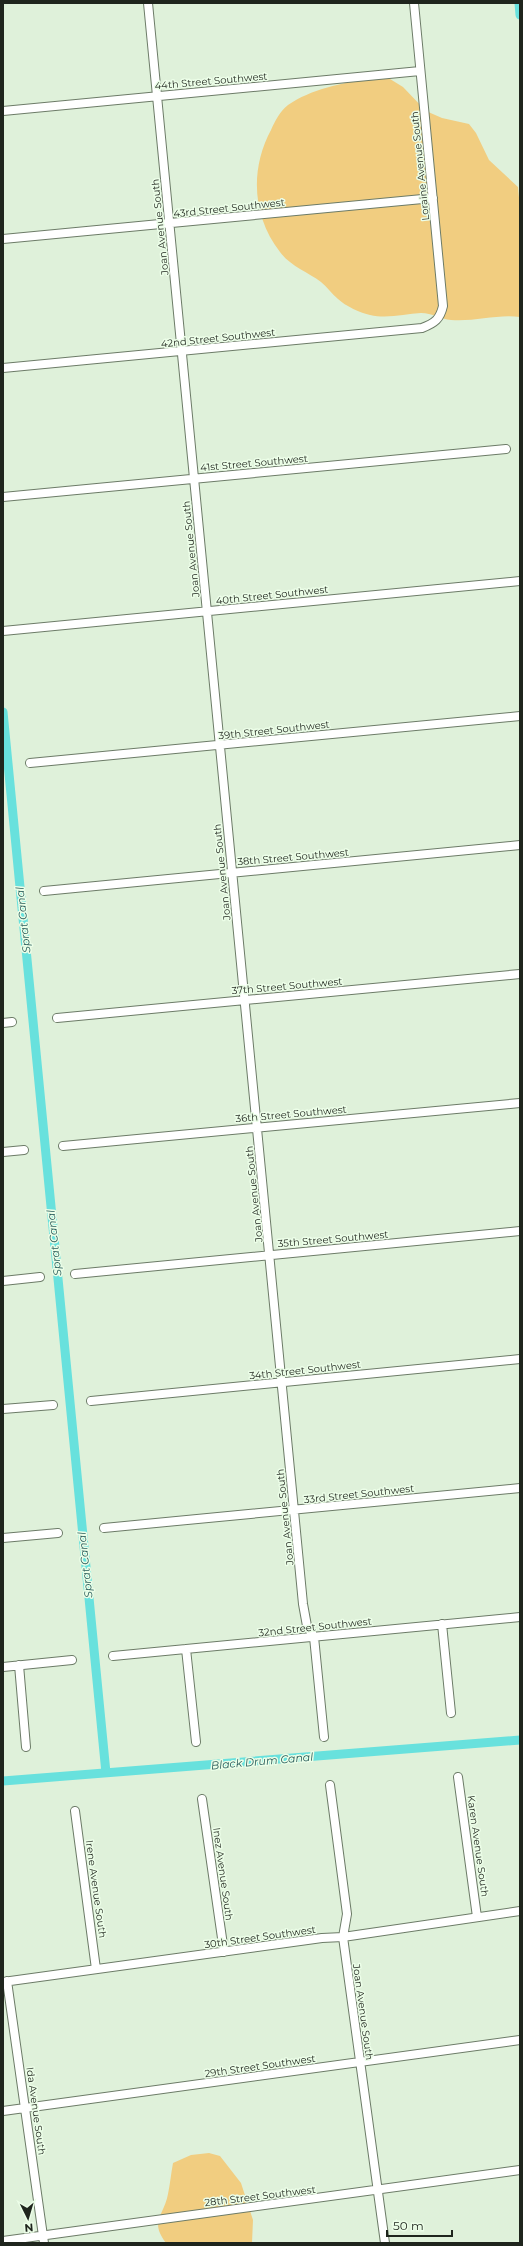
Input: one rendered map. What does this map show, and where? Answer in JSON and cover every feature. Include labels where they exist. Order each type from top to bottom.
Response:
[{"type":"street","name":"Joan Avenue South","points":[[148,3],[304,1612],[307,1626],[314,1637],[324,1737]]},
{"type":"street","name":"Loraine Avenue South","points":[[414,3],[443,306],[441,316],[434,324]]},
{"type":"street","name":"44th Street Southwest","points":[[3,111],[420,71]]},
{"type":"street","name":"43rd Street Southwest","points":[[3,239],[433,198]]},
{"type":"street","name":"42nd Street Southwest","points":[[3,368],[422,328],[434,324]]},
{"type":"street","name":"41st Street Southwest","points":[[3,497],[506,449]]},
{"type":"street","name":"40th Street Southwest","points":[[3,631],[520,581]]},
{"type":"street","name":"39th Street Southwest","points":[[30,763],[520,716]]},
{"type":"street","name":"38th Street Southwest","points":[[44,890],[520,845]]},
{"type":"street","name":"37th Street Southwest","points":[[57,1018],[520,974]]},
{"type":"street","points":[[3,1023],[12,1022]]},
{"type":"street","name":"36th Street Southwest","points":[[63,1146],[520,1103]]},
{"type":"street","points":[[3,1152],[24,1150]]},
{"type":"street","name":"35th Street Southwest","points":[[75,1274],[520,1231]]},
{"type":"street","points":[[3,1281],[40,1277]]},
{"type":"street","name":"34th Street Southwest","points":[[91,1401],[520,1359]]},
{"type":"street","points":[[3,1410],[54,1405]]},
{"type":"street","name":"33rd Street Southwest","points":[[104,1528],[520,1488]]},
{"type":"street","points":[[3,1538],[58,1532]]},
{"type":"street","name":"32nd Street Southwest","points":[[113,1656],[520,1617]]},
{"type":"street","points":[[442,1624],[451,1713]]},
{"type":"street","points":[[186,1649],[196,1742]]},
{"type":"street","points":[[3,1667],[72,1660]]},
{"type":"street","points":[[19,1665],[26,1747]]},
{"type":"street","name":"Karen Avenue South","points":[[458,1778],[477,1917]]},
{"type":"street","name":"Joan Avenue South","points":[[330,1785],[347,1914],[343,1937],[385,2243]]},
{"type":"street","name":"Inez Avenue South","points":[[202,1799],[224,1952]]},
{"type":"street","name":"Irene Avenue South","points":[[75,1811],[96,1969]]},
{"type":"street","name":"30th Street Southwest","points":[[5,1982],[343,1937],[520,1911]]},
{"type":"street","name":"Ida Avenue South","points":[[5,1982],[44,2239]]},
{"type":"street","name":"29th Street Southwest","points":[[3,2111],[520,2040]]},
{"type":"street","name":"28th Street Southwest","points":[[3,2241],[44,2239],[520,2170]]},
{"type":"shaded area","points":[[368,78],[390,79],[403,87],[426,111],[442,118],[469,124],[476,133],[489,160],[518,187],[520,208],[520,317],[503,316],[468,320],[451,320],[425,313],[383,317],[366,314],[341,302],[316,278],[294,265],[284,257],[271,238],[259,208],[257,176],[264,145],[278,116],[288,105],[306,95],[347,82]]},
{"type":"shaded area","points":[[209,2153],[220,2156],[241,2183],[253,2220],[252,2243],[166,2243],[161,2235],[158,2224],[168,2194],[173,2163],[191,2155]]},
{"type":"waterway","points":[[519,3],[520,15]]},
{"type":"waterway","name":"Sprat Canal","points":[[3,712],[106,1773]]},
{"type":"waterway","name":"Black Drum Canal","points":[[3,1781],[520,1740]]}]
